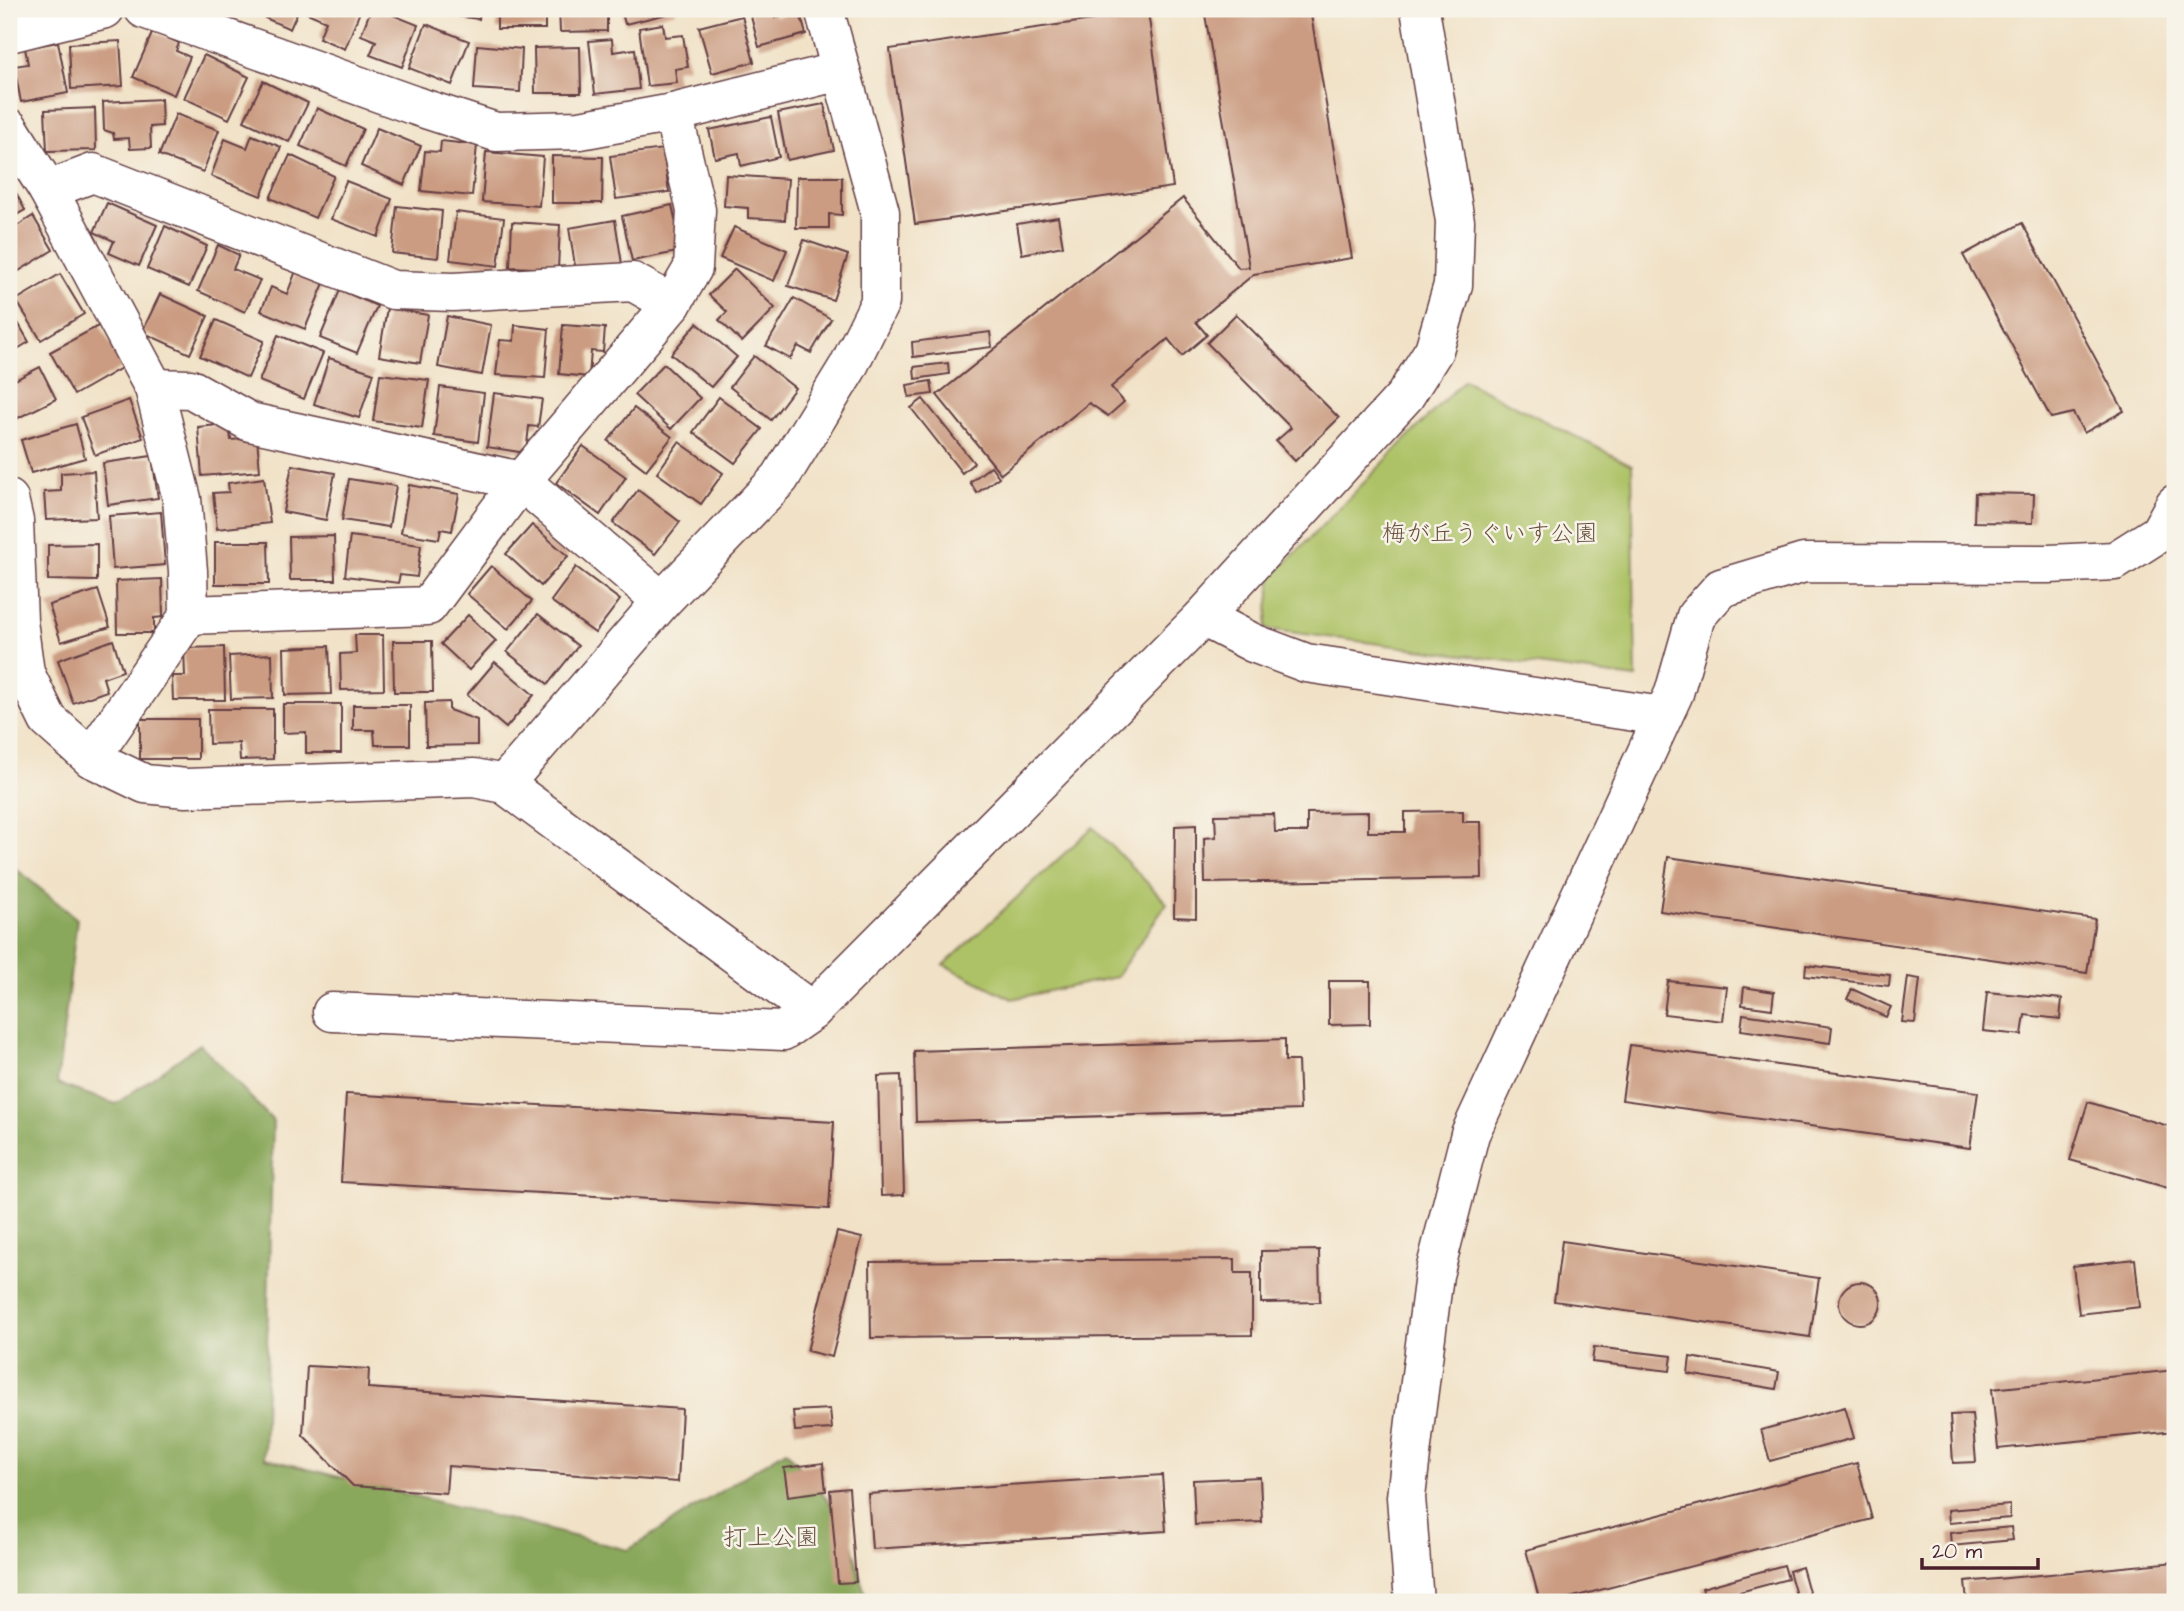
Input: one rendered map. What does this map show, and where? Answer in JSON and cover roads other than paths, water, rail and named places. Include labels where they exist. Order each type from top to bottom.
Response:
[{"type":"street","points":[[9,33],[105,9]]},
{"type":"street","points":[[144,9],[496,132],[580,130],[673,113],[840,71]]},
{"type":"street","points":[[505,784],[663,601],[779,478],[848,367],[880,302],[880,212],[824,9]]},
{"type":"street","points":[[332,1012],[783,1031],[812,1011],[1203,617],[1405,396],[1434,350],[1453,285],[1455,221],[1420,9]]},
{"type":"street","points":[[189,615],[428,606],[521,481],[672,304],[693,268],[696,210],[673,113]]},
{"type":"street","points":[[9,128],[48,190],[154,388],[181,499],[189,615],[91,758]]},
{"type":"street","points":[[48,190],[93,173],[393,290],[453,292],[633,282],[672,304]]},
{"type":"street","points":[[154,388],[191,389],[250,422],[521,481],[663,601]]},
{"type":"street","points":[[9,499],[14,521],[18,621],[25,673],[48,720],[91,758],[145,784],[186,788],[474,778],[505,784],[812,1011]]},
{"type":"street","points":[[1414,1602],[1406,1497],[1412,1446],[1433,1275],[1470,1134],[1674,693],[1696,616],[1721,588],[1804,563],[2049,564],[2115,561],[2159,533],[2175,504]]},
{"type":"street","points":[[1203,617],[1253,643],[1306,663],[1662,716]]},
{"type":"park label","name":"梅が丘うぐいす公園","points":[[1490,533]]},
{"type":"park label","name":"打上公園","points":[[771,1537]]}]
